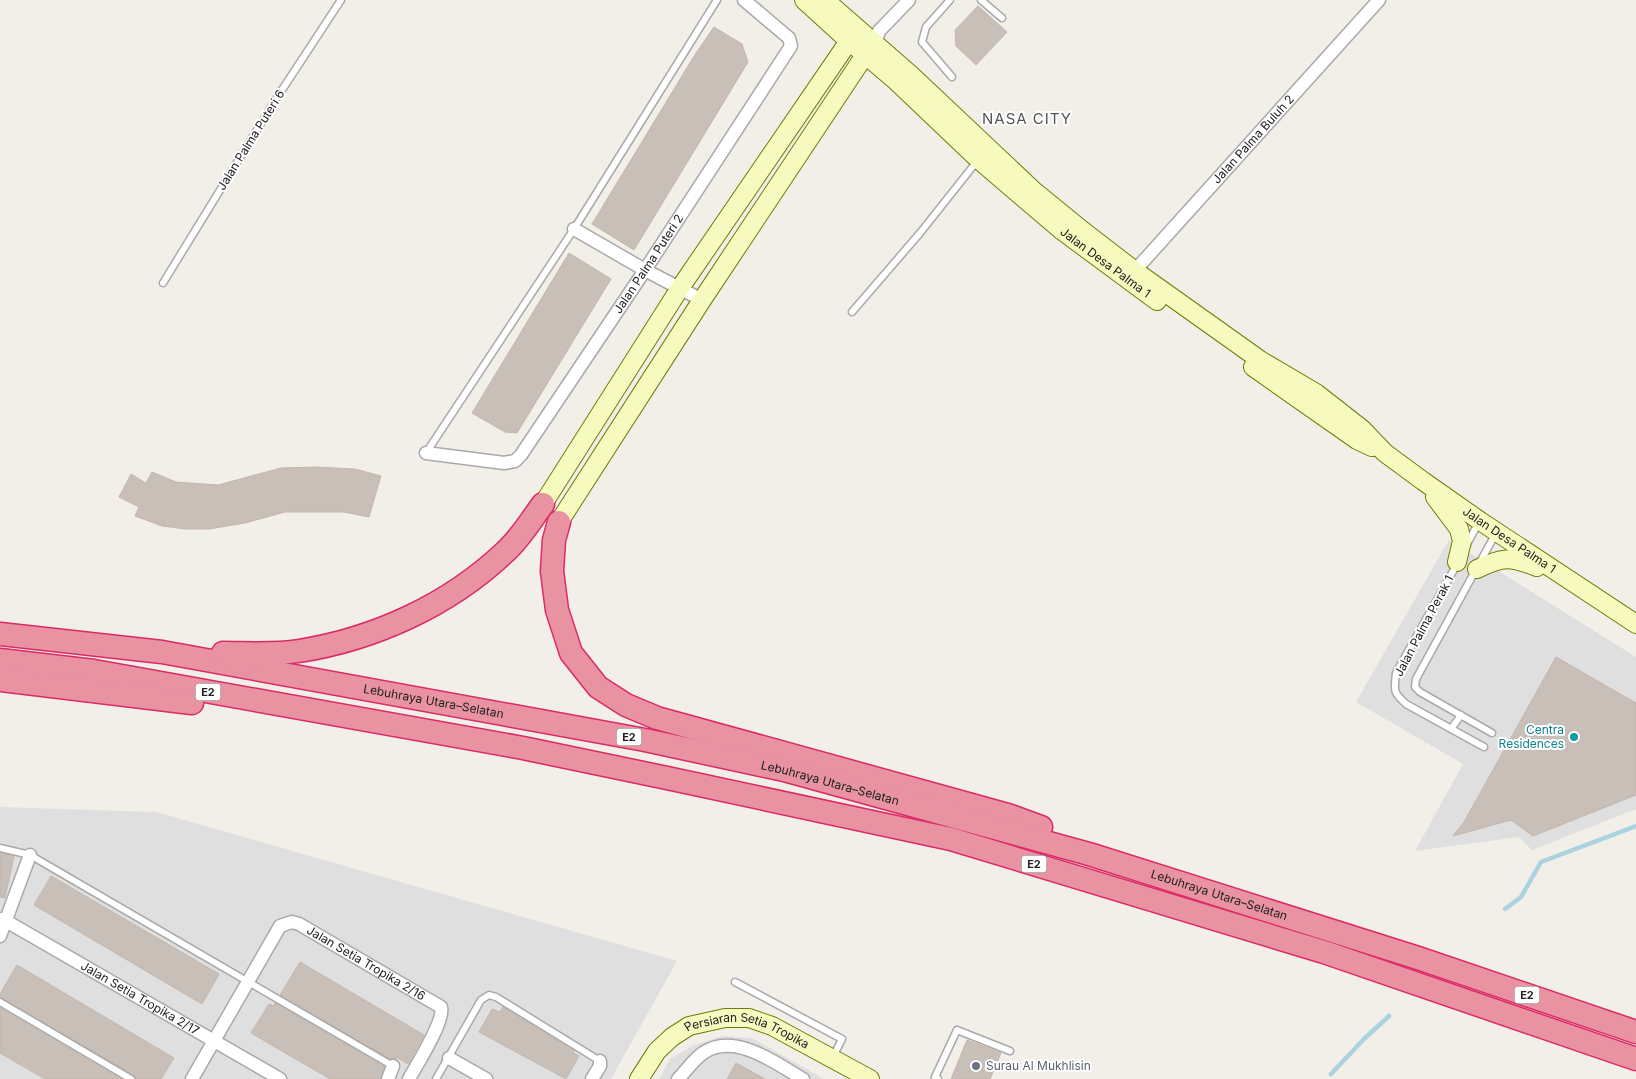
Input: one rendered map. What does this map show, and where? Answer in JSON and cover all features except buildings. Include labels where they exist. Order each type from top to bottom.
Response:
[{"type":"highway","points":[[162,652],[242,653],[298,651],[345,640],[403,621],[454,594],[506,552],[543,504]]},
{"type":"highway","points":[[559,522],[554,540],[552,571],[557,610],[571,653],[598,687],[626,705],[657,718],[1008,815],[1045,829],[1089,854]]},
{"type":"highway","name":"Lebuhraya Utara–Selatan","points":[[0,634],[162,652],[636,738],[784,770],[1089,854],[1418,958],[1636,1032]]},
{"type":"highway","name":"Lebuhraya Utara–Selatan","points":[[0,660],[94,671],[522,748],[951,839],[1324,952],[1636,1059]]},
{"type":"highway","points":[[0,680],[416,730]]},
{"type":"street","name":"Jalan Palma Puteri 2","points":[[426,453],[504,463],[515,461],[645,270],[792,46],[789,38],[744,0]]},
{"type":"street","points":[[804,0],[855,37],[873,44]]},
{"type":"street","points":[[825,0],[855,37]]},
{"type":"street","points":[[559,522],[702,300],[873,44],[909,0]]},
{"type":"street","name":"Jalan Palma Buluh 2","points":[[1131,275],[1379,0]]},
{"type":"street","points":[[543,504],[680,288],[855,37]]},
{"type":"street","name":"Jalan Desa Palma 1","points":[[855,37],[873,44],[911,75],[1034,191],[1131,275]]},
{"type":"street","name":"Jalan Desa Palma 1","points":[[873,44],[896,81],[979,160],[1061,230],[1131,275],[1357,440],[1385,453],[1496,532],[1636,624]]},
{"type":"street","points":[[574,229],[702,300]]},
{"type":"street","points":[[1422,481],[1459,529],[1462,541],[1458,562]]},
{"type":"street","points":[[1477,568],[1492,561],[1515,559],[1568,579]]},
{"type":"street","points":[[0,936],[3,920],[30,855]]},
{"type":"street","name":"Jalan Setia Tropika 2/17","points":[[3,920],[280,1079]]},
{"type":"street","name":"Jalan Setia Tropika 2/16","points":[[248,981],[280,926],[292,922],[438,1004],[442,1011],[439,1023],[409,1079]]},
{"type":"street","points":[[192,1079],[248,981]]},
{"type":"street","name":"Persiaran Setia Tropika","points":[[639,1079],[657,1050],[672,1037],[689,1026],[724,1018],[749,1018],[772,1026],[870,1079]]},
{"type":"street","points":[[678,1079],[702,1054],[710,1049],[721,1046],[745,1048],[804,1079]]},
{"type":"street","points":[[449,1058],[486,1079]]},
{"type":"street","points":[[592,1079],[600,1066],[600,1061]]},
{"type":"street","points":[[388,1079],[394,1066]]},
{"type":"lane","name":"Jalan Palma Puteri 6","points":[[162,283],[276,99],[342,0]]},
{"type":"lane","points":[[426,453],[574,229],[716,0]]},
{"type":"lane","points":[[950,0],[926,27],[922,42],[952,77]]},
{"type":"lane","points":[[981,0],[1002,18]]},
{"type":"lane","points":[[852,312],[920,233],[979,160]]},
{"type":"lane","name":"Jalan Palma Perak 1","points":[[1480,521],[1396,673],[1395,687],[1396,695],[1406,704],[1484,747]]},
{"type":"lane","name":"Jalan Palma Perak 1","points":[[1492,733],[1420,692],[1415,687],[1416,678],[1496,532]]},
{"type":"lane","points":[[1451,729],[1460,715]]},
{"type":"lane","points":[[0,848],[30,855],[394,1066]]},
{"type":"lane","points":[[735,982],[842,1039],[832,1058]]},
{"type":"lane","points":[[436,1079],[481,1000],[489,995],[496,997],[600,1061]]},
{"type":"lane","points":[[0,1002],[131,1079]]},
{"type":"lane","points":[[936,1078],[957,1030],[1010,1051]]},
{"type":"shaded area","name":"Centra Residences","points":[[1449,540],[1636,657],[1636,809],[1532,850],[1519,837],[1415,851],[1463,764],[1356,702]]},
{"type":"shaded area","points":[[0,807],[156,812],[677,961],[611,1079],[0,1079]]},
{"type":"shaded area","points":[[722,1036],[752,1038],[824,1079],[659,1079],[670,1059],[692,1046]]},
{"type":"waterway","points":[[1505,909],[1521,897],[1541,862],[1636,826]]},
{"type":"waterway","points":[[1331,1074],[1389,1016]]},
{"type":"place","name":"Centra Residences","points":[[1574,737]]},
{"type":"place","name":"Surau Al Mukhlisin","points":[[976,1066]]},
{"type":"district","name":"NASA CITY","points":[[1027,119]]}]
